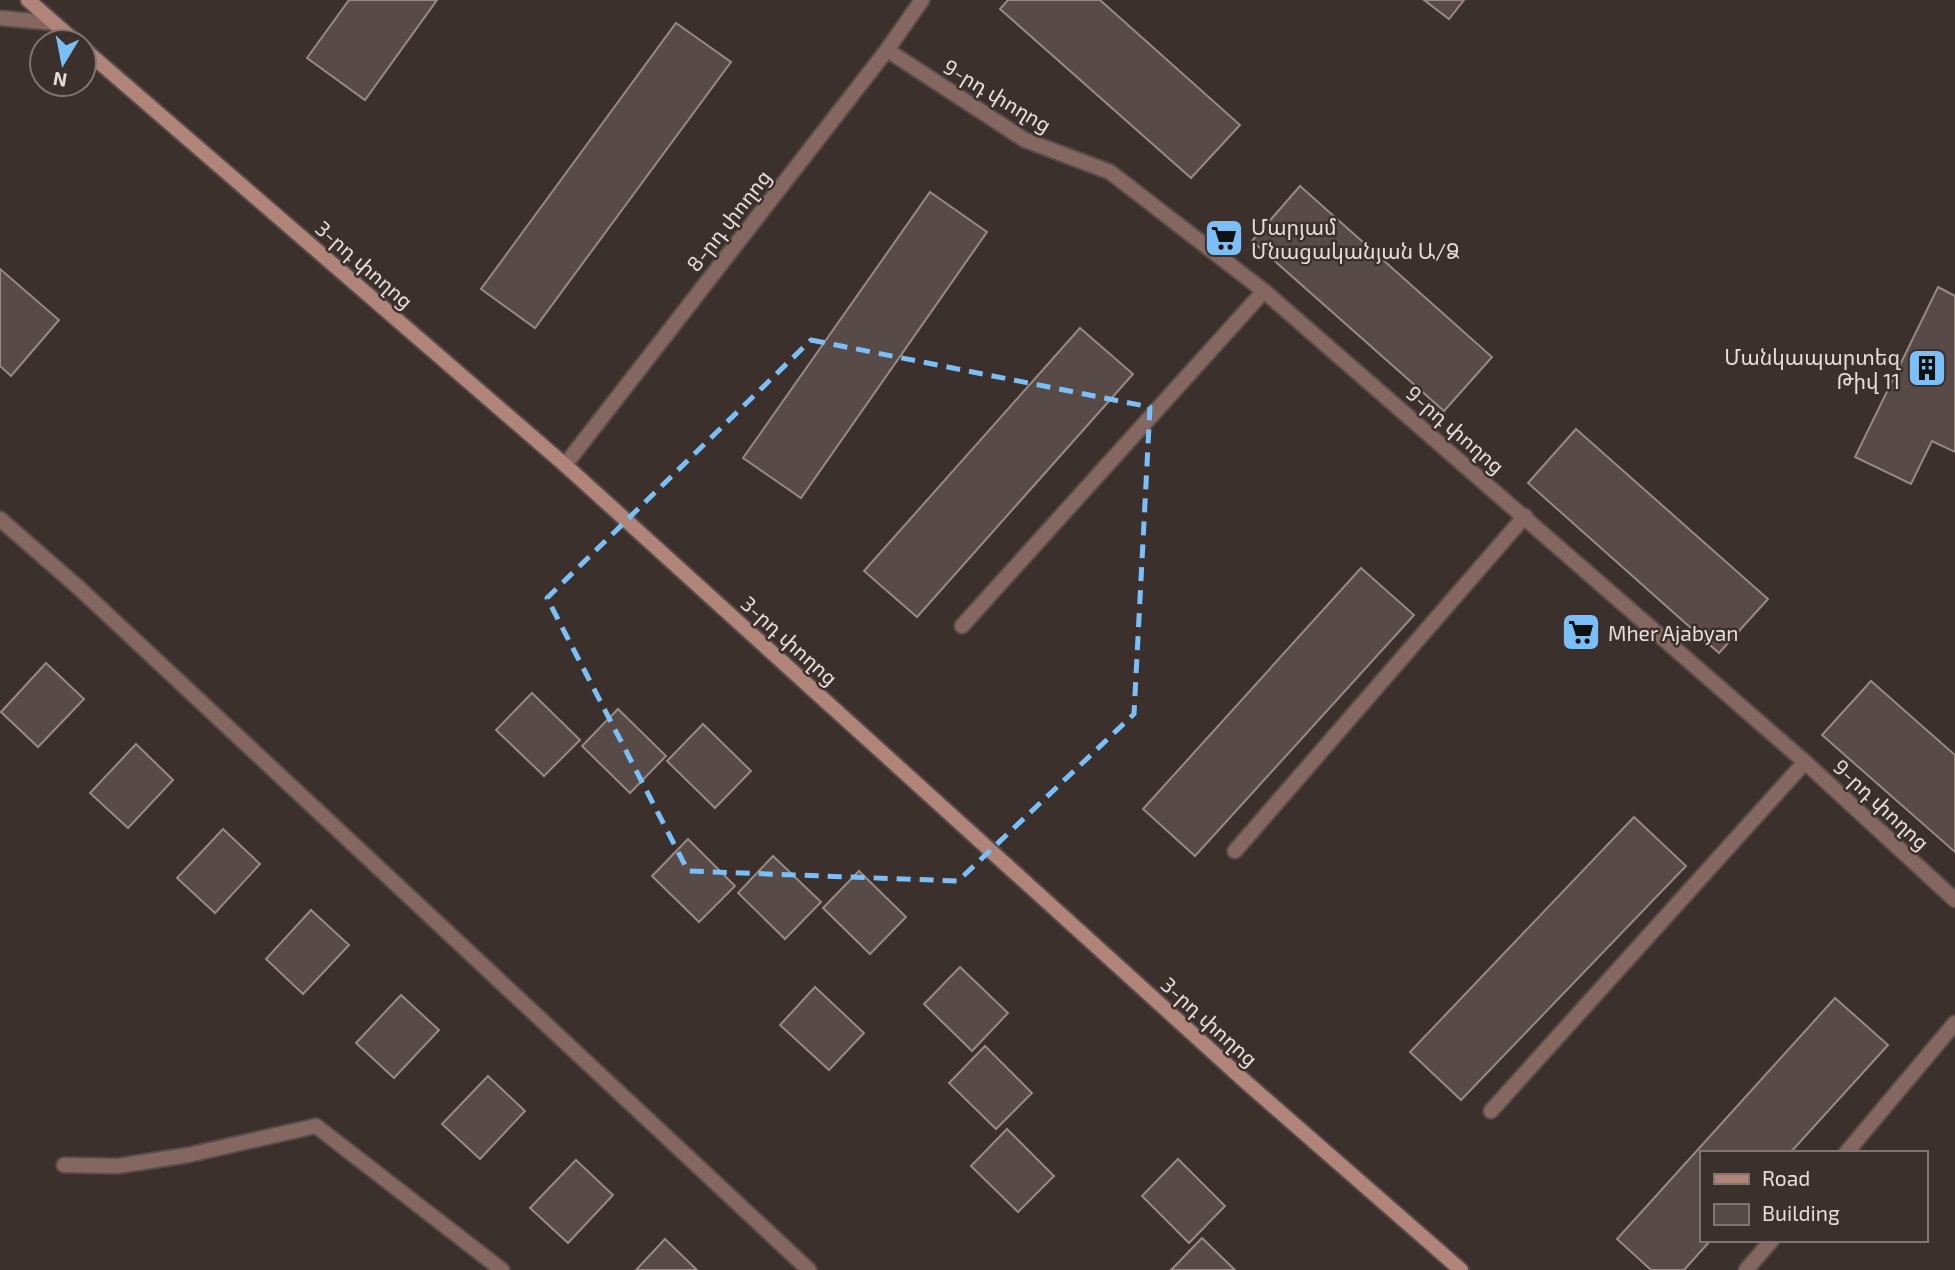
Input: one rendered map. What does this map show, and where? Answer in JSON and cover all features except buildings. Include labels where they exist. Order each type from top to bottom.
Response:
[{"type":"street","points":[[28,0],[60,28]]},
{"type":"street","name":"8-րդ փողոց","points":[[565,465],[887,50],[922,0]]},
{"type":"street","points":[[0,18],[54,23]]},
{"type":"street","name":"9-րդ փողոց","points":[[887,50],[1025,140],[1110,172],[1264,291],[1805,762],[1955,900]]},
{"type":"street","name":"3-րդ փողոց","points":[[98,61],[565,465],[1247,1083],[1461,1270]]},
{"type":"street","points":[[962,626],[1264,291]]},
{"type":"street","points":[[1235,851],[1525,516]]},
{"type":"street","points":[[0,519],[79,588],[809,1270]]},
{"type":"street","points":[[1491,1111],[1805,762]]},
{"type":"street","points":[[1848,1151],[1955,1024]]},
{"type":"street","points":[[64,1165],[118,1166],[316,1126],[502,1270]]},
{"type":"street","points":[[1746,1270],[1770,1242]]},
{"type":"highlighted area","points":[[811,340],[1150,407],[1134,714],[958,881],[688,871],[547,598]]},
{"type":"place","name":"Մարյամ Մնացականյան Ա/Ձ","points":[[1224,238]]},
{"type":"place","name":"Մանկապարտեզ Թիվ 11","points":[[1927,368]]},
{"type":"place","name":"Mher Ajabyan","points":[[1581,632]]}]
